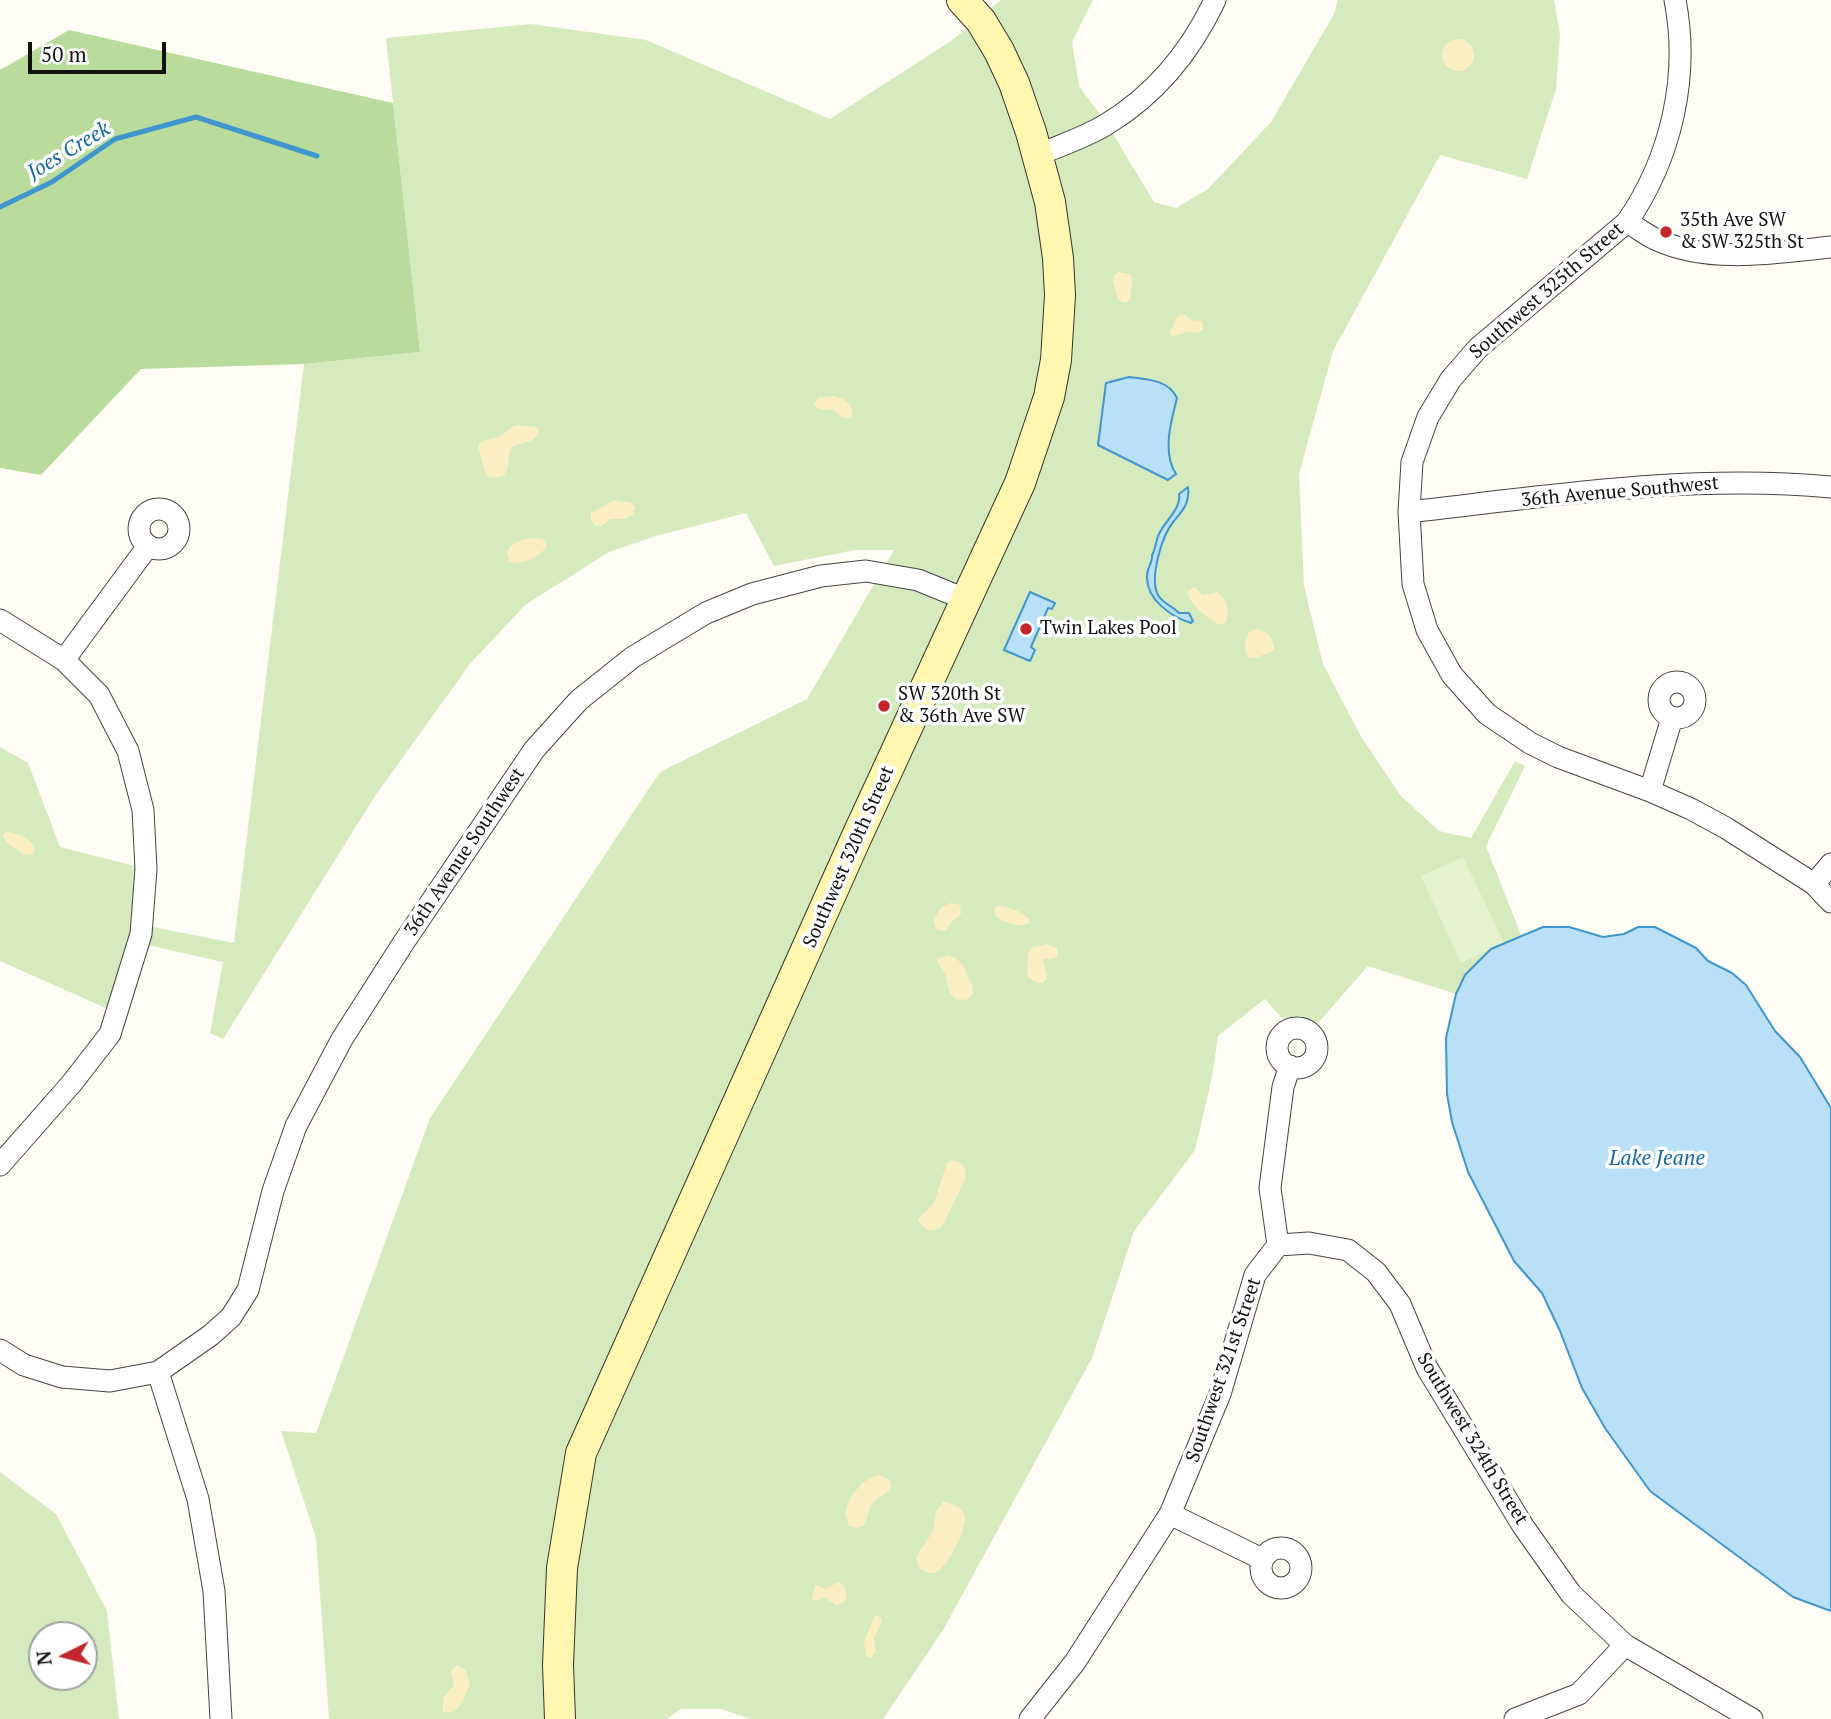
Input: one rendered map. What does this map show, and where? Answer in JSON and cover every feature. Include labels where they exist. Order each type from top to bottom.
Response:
[{"type":"main road","name":"Southwest 320th Street","points":[[559,1719],[562,1569],[581,1453],[1032,454],[1049,397],[1056,360],[1060,295],[1050,202],[1021,102],[999,51],[981,22],[962,0]]},
{"type":"street","points":[[1038,155],[1107,124],[1157,85],[1186,52],[1215,0]]},
{"type":"street","name":"Southwest 325th Street","points":[[1675,0],[1680,74],[1672,125],[1655,175],[1627,222],[1478,348],[1451,379],[1428,417],[1412,462],[1409,512],[1413,584],[1427,631],[1452,675],[1487,714],[1530,743],[1558,757],[1650,790],[1726,828],[1814,884],[1831,902]]},
{"type":"street","points":[[1627,222],[1656,239],[1715,254],[1831,247]]},
{"type":"street","name":"36th Avenue Southwest","points":[[1409,512],[1598,491],[1693,484],[1776,482],[1831,488]]},
{"type":"street","points":[[64,660],[148,546]]},
{"type":"street","name":"36th Avenue Southwest","points":[[158,1372],[211,1335],[231,1317],[248,1290],[273,1191],[296,1126],[342,1039],[534,750],[579,700],[633,657],[696,618],[751,594],[783,585],[821,576],[866,571],[918,580],[967,600]]},
{"type":"street","points":[[0,620],[64,660],[99,695],[128,751],[143,810],[146,869],[143,925],[137,953],[110,1034],[72,1083],[0,1165]]},
{"type":"street","points":[[1650,790],[1672,718]]},
{"type":"street","points":[[1814,884],[1831,864]]},
{"type":"street","points":[[1278,1245],[1270,1188],[1283,1087],[1290,1066]]},
{"type":"street","name":"Southwest 324th Street","points":[[1278,1245],[1309,1242],[1348,1250],[1376,1272],[1400,1304],[1427,1368],[1523,1526],[1571,1594],[1625,1645]]},
{"type":"street","name":"Southwest 321st Street","points":[[1030,1719],[1075,1662],[1170,1514],[1220,1394],[1255,1275],[1278,1245]]},
{"type":"street","points":[[0,1350],[24,1365],[62,1377],[110,1381],[158,1372],[200,1512],[214,1591],[221,1719]]},
{"type":"street","points":[[1170,1514],[1262,1559]]},
{"type":"street","points":[[1514,1719],[1579,1693],[1625,1645],[1752,1719]]},
{"type":"green space","points":[[1001,0],[1093,0],[1072,42],[1079,86],[1107,124],[1154,202],[1176,208],[1208,189],[1271,122],[1334,14],[1338,0],[1554,0],[1560,35],[1556,89],[1527,179],[1440,155],[1333,351],[1299,474],[1304,586],[1323,664],[1360,735],[1401,796],[1439,831],[1471,838],[1515,761],[1525,766],[1486,846],[1521,935],[1482,958],[1468,973],[1456,994],[1368,966],[1317,1024],[1301,1016],[1282,1018],[1265,999],[1218,1036],[1212,1077],[1195,1150],[1134,1231],[1092,1358],[943,1630],[883,1719],[750,1719],[721,1709],[681,1709],[667,1719],[329,1719],[316,1538],[281,1431],[316,1433],[430,1118],[660,772],[807,699],[894,550],[855,550],[774,566],[746,513],[659,535],[609,552],[525,605],[470,664],[377,793],[223,1039],[210,1033],[223,962],[139,943],[117,1013],[0,961],[0,747],[28,763],[60,847],[146,869],[143,925],[234,943],[304,364],[420,352],[386,38],[531,24],[646,40],[830,119],[951,41]]},
{"type":"green space","points":[[69,30],[393,103],[420,352],[304,364],[141,369],[41,475],[0,468],[0,70]]},
{"type":"green space","points":[[1463,857],[1504,943],[1461,963],[1421,876]]},
{"type":"green space","points":[[0,1472],[56,1514],[107,1611],[119,1719],[0,1719]]},
{"type":"sand","points":[[1458,39],[1469,44],[1474,55],[1469,66],[1458,71],[1447,66],[1442,55],[1447,44]]},
{"type":"sand","points":[[1118,272],[1130,274],[1132,277],[1131,298],[1126,303],[1118,300],[1113,282],[1114,275]]},
{"type":"sand","points":[[1180,315],[1201,321],[1203,330],[1172,337],[1170,333]]},
{"type":"sand","points":[[833,396],[848,403],[852,410],[851,418],[842,417],[833,410],[819,409],[814,405],[818,398]]},
{"type":"sand","points":[[517,425],[536,427],[539,430],[531,440],[512,447],[503,476],[488,476],[478,450],[479,444],[484,440],[499,437]]},
{"type":"sand","points":[[615,500],[632,503],[635,508],[633,514],[625,519],[611,519],[600,527],[595,525],[591,520],[591,513]]},
{"type":"sand","points":[[535,538],[545,540],[547,547],[530,559],[509,562],[507,553],[514,543]]},
{"type":"sand","points":[[1194,587],[1203,595],[1217,592],[1223,598],[1227,605],[1226,622],[1221,625],[1216,623],[1196,607],[1187,592]]},
{"type":"sand","points":[[1255,629],[1263,630],[1268,635],[1275,650],[1249,658],[1246,642],[1249,632]]},
{"type":"sand","points":[[7,832],[27,839],[35,849],[33,854],[25,855],[6,842],[3,834]]},
{"type":"sand","points":[[951,903],[960,905],[961,914],[952,921],[946,931],[937,930],[934,923],[937,913]]},
{"type":"sand","points":[[997,906],[1018,911],[1029,919],[1029,923],[1016,925],[1002,920],[995,915]]},
{"type":"sand","points":[[1047,944],[1057,948],[1058,956],[1043,959],[1047,978],[1043,983],[1035,982],[1027,976],[1028,954],[1032,947]]},
{"type":"sand","points":[[949,955],[962,964],[972,985],[973,994],[966,1000],[956,999],[950,993],[946,976],[938,962],[937,959]]},
{"type":"sand","points":[[951,1160],[963,1166],[965,1179],[944,1223],[940,1228],[930,1231],[921,1225],[918,1219],[934,1203],[947,1163]]},
{"type":"sand","points":[[881,1475],[890,1481],[891,1487],[873,1503],[864,1525],[858,1528],[849,1526],[845,1514],[853,1494],[862,1483]]},
{"type":"sand","points":[[943,1502],[960,1508],[965,1517],[964,1523],[950,1558],[938,1571],[929,1573],[918,1566],[916,1557],[933,1531],[936,1512]]},
{"type":"sand","points":[[838,1582],[845,1590],[843,1603],[836,1605],[824,1597],[817,1601],[812,1600],[815,1585],[826,1589]]},
{"type":"sand","points":[[875,1615],[882,1621],[874,1638],[876,1652],[871,1658],[866,1656],[864,1641]]},
{"type":"sand","points":[[457,1665],[466,1671],[470,1685],[457,1709],[448,1713],[443,1711],[443,1698],[454,1685],[451,1670]]},
{"type":"water","points":[[1129,377],[1163,384],[1169,387],[1177,398],[1170,427],[1169,447],[1169,457],[1176,474],[1168,480],[1098,445],[1106,383]]},
{"type":"water","points":[[1188,487],[1185,506],[1169,528],[1161,546],[1155,578],[1160,598],[1179,613],[1189,613],[1193,621],[1191,623],[1161,606],[1151,592],[1147,576],[1161,529],[1175,510],[1179,494]]},
{"type":"water","name":"Twin Lakes Pool","points":[[1030,592],[1055,603],[1052,609],[1048,608],[1031,647],[1035,650],[1030,661],[1004,650]]},
{"type":"water","name":"Lake Jeane","points":[[1543,927],[1569,927],[1603,937],[1624,934],[1638,927],[1655,927],[1696,948],[1708,961],[1732,973],[1746,985],[1775,1031],[1800,1057],[1831,1108],[1831,1611],[1793,1597],[1650,1491],[1605,1428],[1582,1388],[1542,1293],[1514,1261],[1468,1172],[1452,1122],[1447,1094],[1446,1038],[1456,994],[1465,975],[1491,949]]},
{"type":"waterway","name":"Joes Creek","points":[[0,207],[52,182],[115,139],[196,117],[317,156]]},
{"type":"place","name":"35th Ave SW & SW 325th St","points":[[1666,232]]},
{"type":"place","name":"Twin Lakes Pool","points":[[1026,629]]},
{"type":"place","name":"SW 320th St & 36th Ave SW","points":[[884,706]]}]
